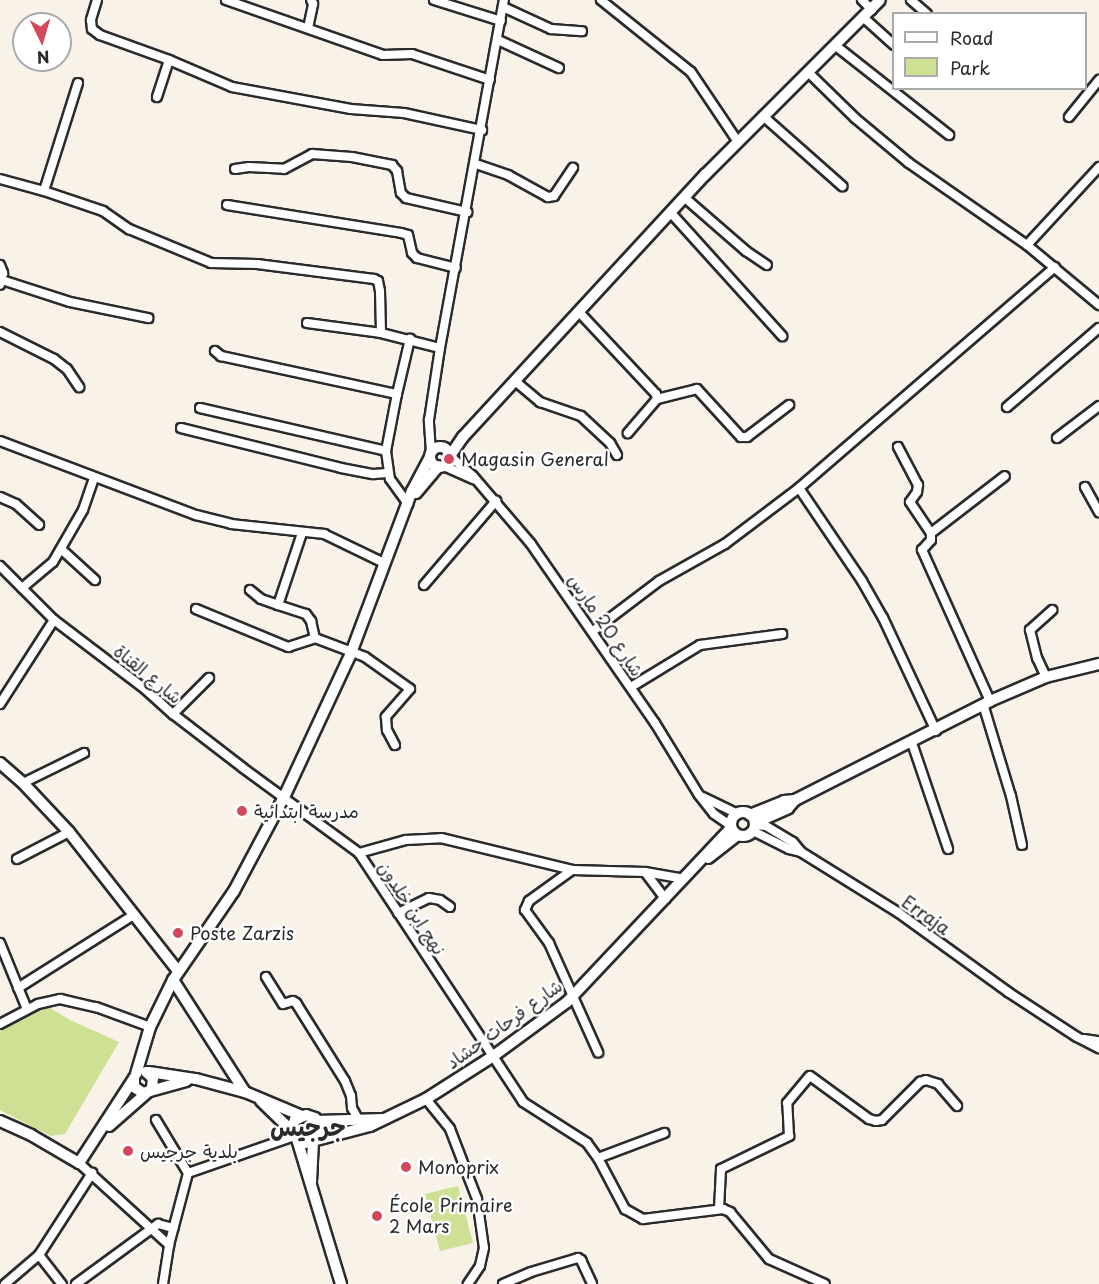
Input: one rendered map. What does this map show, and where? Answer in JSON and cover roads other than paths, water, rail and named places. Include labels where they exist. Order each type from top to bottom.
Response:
[{"type":"main road","points":[[409,502],[441,466],[448,453],[685,198],[880,0]]},
{"type":"main road","points":[[431,454],[448,453]]},
{"type":"main road","points":[[431,454],[433,463],[441,466]]},
{"type":"main road","points":[[196,1079],[142,1093],[136,1090],[141,1075],[144,1044],[150,1027],[175,976],[234,891],[284,797],[351,653],[384,563],[431,454]]},
{"type":"main road","points":[[753,823],[738,814],[732,819],[733,830],[748,836],[753,823],[788,808],[795,800],[936,731],[987,703],[1046,677],[1099,664]]},
{"type":"main road","points":[[0,764],[23,783],[69,832],[132,915],[175,976],[246,1092]]},
{"type":"main road","name":"شارع فرحات حشاد","points":[[315,1140],[370,1126],[386,1119],[426,1099],[492,1057],[574,995],[702,860],[705,853],[733,830]]},
{"type":"main road","points":[[141,1075],[196,1079],[246,1092],[317,1120],[320,1130],[315,1140],[311,1182]]},
{"type":"main road","points":[[102,1132],[151,1090],[153,1078],[141,1075]]},
{"type":"main road","points":[[0,1121],[79,1163],[141,1075]]},
{"type":"main road","points":[[257,1097],[304,1143],[315,1140]]},
{"type":"main road","points":[[302,1116],[293,1124],[294,1135],[311,1182],[341,1284]]},
{"type":"main road","name":"شارع فرحات حشاد","points":[[317,1120],[386,1119]]},
{"type":"street","points":[[97,0],[90,20],[92,29],[100,35],[169,60],[231,87],[351,109],[404,113],[482,130]]},
{"type":"street","points":[[226,0],[383,55],[412,54],[490,80]]},
{"type":"street","points":[[308,28],[311,0]]},
{"type":"street","points":[[434,0],[501,21]]},
{"type":"street","points":[[601,0],[691,72],[738,142]]},
{"type":"street","points":[[862,0],[868,14],[892,43]]},
{"type":"street","points":[[911,0],[925,12]]},
{"type":"street","points":[[431,454],[429,420],[440,348],[476,164],[503,2],[551,29],[582,31]]},
{"type":"street","points":[[498,40],[559,68]]},
{"type":"street","points":[[836,46],[949,135]]},
{"type":"street","points":[[157,97],[169,60]]},
{"type":"street","points":[[808,72],[855,118],[909,163],[1027,245],[1099,305]]},
{"type":"street","points":[[1069,117],[1099,80]]},
{"type":"street","points":[[44,191],[78,83]]},
{"type":"street","points":[[764,116],[842,186]]},
{"type":"street","points":[[235,169],[249,167],[284,169],[312,154],[351,157],[392,165],[397,171],[401,193],[406,198],[467,212]]},
{"type":"street","points":[[476,164],[508,175],[548,197],[554,196],[573,168]]},
{"type":"street","points":[[1027,245],[1099,167]]},
{"type":"street","points":[[0,179],[103,211],[129,229],[211,263],[257,264],[374,279],[378,281],[381,291],[381,333]]},
{"type":"street","points":[[685,198],[746,251],[767,265]]},
{"type":"street","points":[[227,206],[408,234],[412,253],[417,258],[456,268]]},
{"type":"street","points":[[671,213],[782,336]]},
{"type":"street","points":[[0,265],[1,282],[70,302],[148,318]]},
{"type":"street","points":[[593,632],[648,589],[725,544],[799,488],[1055,267]]},
{"type":"street","points":[[579,312],[656,394],[657,399]]},
{"type":"street","points":[[307,323],[381,333],[440,348]]},
{"type":"street","points":[[1007,407],[1099,328]]},
{"type":"street","points":[[0,332],[54,358],[67,369],[80,387]]},
{"type":"street","points":[[409,502],[394,487],[388,473],[386,451],[410,339]]},
{"type":"street","points":[[215,351],[221,356],[397,394]]},
{"type":"street","points":[[515,381],[540,402],[581,416],[610,443],[617,455]]},
{"type":"street","points":[[628,433],[657,399],[697,390],[741,438],[747,437],[789,405]]},
{"type":"street","points":[[1058,438],[1099,406]]},
{"type":"street","points":[[200,408],[386,451]]},
{"type":"street","points":[[181,428],[341,468],[373,474],[388,473]]},
{"type":"street","points":[[0,441],[195,515],[231,524],[324,534],[384,563]]},
{"type":"street","points":[[898,447],[918,485],[917,492],[910,502],[931,533],[931,540],[923,548],[922,555],[987,703],[1022,845]]},
{"type":"street","name":"شارع 20 مارس","points":[[448,453],[496,501],[553,573],[631,687],[699,795],[714,814],[733,830]]},
{"type":"street","name":"شارع 20 مارس","points":[[441,466],[477,481]]},
{"type":"street","points":[[931,533],[1005,476]]},
{"type":"street","points":[[22,588],[38,577],[62,549],[83,510],[94,478]]},
{"type":"street","points":[[1085,487],[1099,512]]},
{"type":"street","points":[[799,488],[862,581],[884,618],[936,731]]},
{"type":"street","points":[[0,497],[16,504],[39,525]]},
{"type":"street","points":[[424,585],[496,501]]},
{"type":"street","points":[[278,605],[302,533]]},
{"type":"street","points":[[62,549],[95,580]]},
{"type":"street","name":"شارع القناة","points":[[0,566],[54,620],[145,688],[173,714],[284,797]]},
{"type":"street","points":[[250,590],[261,599],[306,614],[311,621],[315,638]]},
{"type":"street","points":[[196,609],[288,647],[315,638],[365,657],[410,689],[386,717],[387,730],[395,745]]},
{"type":"street","points":[[1046,677],[1036,658],[1030,630],[1052,610]]},
{"type":"street","points":[[0,704],[54,620]]},
{"type":"street","points":[[631,687],[700,645],[782,634]]},
{"type":"street","points":[[173,714],[209,678]]},
{"type":"street","points":[[912,742],[948,849]]},
{"type":"street","points":[[23,783],[84,753]]},
{"type":"street","points":[[699,795],[738,814]]},
{"type":"street","name":"نهج ابن خلدون","points":[[284,797],[359,854],[523,1102],[576,1134],[598,1158],[625,1209],[643,1219],[719,1209]]},
{"type":"street","name":"Erraja","points":[[753,823],[789,849],[801,852],[899,913],[1008,992],[1077,1037],[1099,1048]]},
{"type":"street","points":[[17,859],[69,832]]},
{"type":"street","points":[[359,854],[406,840],[441,838],[572,870],[645,872],[683,879]]},
{"type":"street","points":[[572,870],[529,901],[525,910],[549,943],[598,1052]]},
{"type":"street","points":[[645,872],[665,899]]},
{"type":"street","points":[[398,913],[429,898],[440,900],[450,907]]},
{"type":"street","points":[[18,988],[132,915]]},
{"type":"street","points":[[0,943],[27,1009]]},
{"type":"street","points":[[266,976],[283,1004],[293,1001],[296,1003],[345,1081],[351,1096],[352,1108],[358,1119]]},
{"type":"street","points":[[0,1024],[27,1009],[60,999],[69,999],[150,1027]]},
{"type":"street","points":[[1077,1037],[1099,1041]]},
{"type":"street","points":[[825,1284],[769,1259],[730,1212],[719,1209],[721,1169],[751,1153],[786,1139],[789,1130],[787,1103],[810,1076],[869,1119],[876,1121],[882,1120],[920,1082],[926,1080],[938,1084],[957,1106]]},
{"type":"street","points":[[426,1099],[450,1130],[477,1199],[484,1248],[480,1266],[468,1284]]},
{"type":"street","points":[[156,1120],[188,1173],[169,1245],[163,1284]]},
{"type":"street","points":[[598,1158],[664,1133]]},
{"type":"street","points":[[188,1173],[294,1135]]},
{"type":"street","points":[[79,1163],[169,1245]]},
{"type":"street","points":[[6,1284],[39,1255],[92,1173]]},
{"type":"street","points":[[76,1284],[162,1223],[173,1228]]},
{"type":"street","points":[[39,1255],[62,1284]]},
{"type":"street","points":[[503,1284],[531,1272],[578,1258],[592,1284]]},
{"type":"place","name":"Magasin General","points":[[449,459]]},
{"type":"place","name":"مدرسة ابتدائية","points":[[242,811]]},
{"type":"place","name":"Poste Zarzis","points":[[178,933]]},
{"type":"place","name":"بلدية جرجيس","points":[[128,1151]]},
{"type":"place","name":"Monoprix","points":[[406,1167]]},
{"type":"place","name":"École Primaire 2 Mars","points":[[377,1216]]},
{"type":"district","name":"جرجيس","points":[[308,1127]]}]
